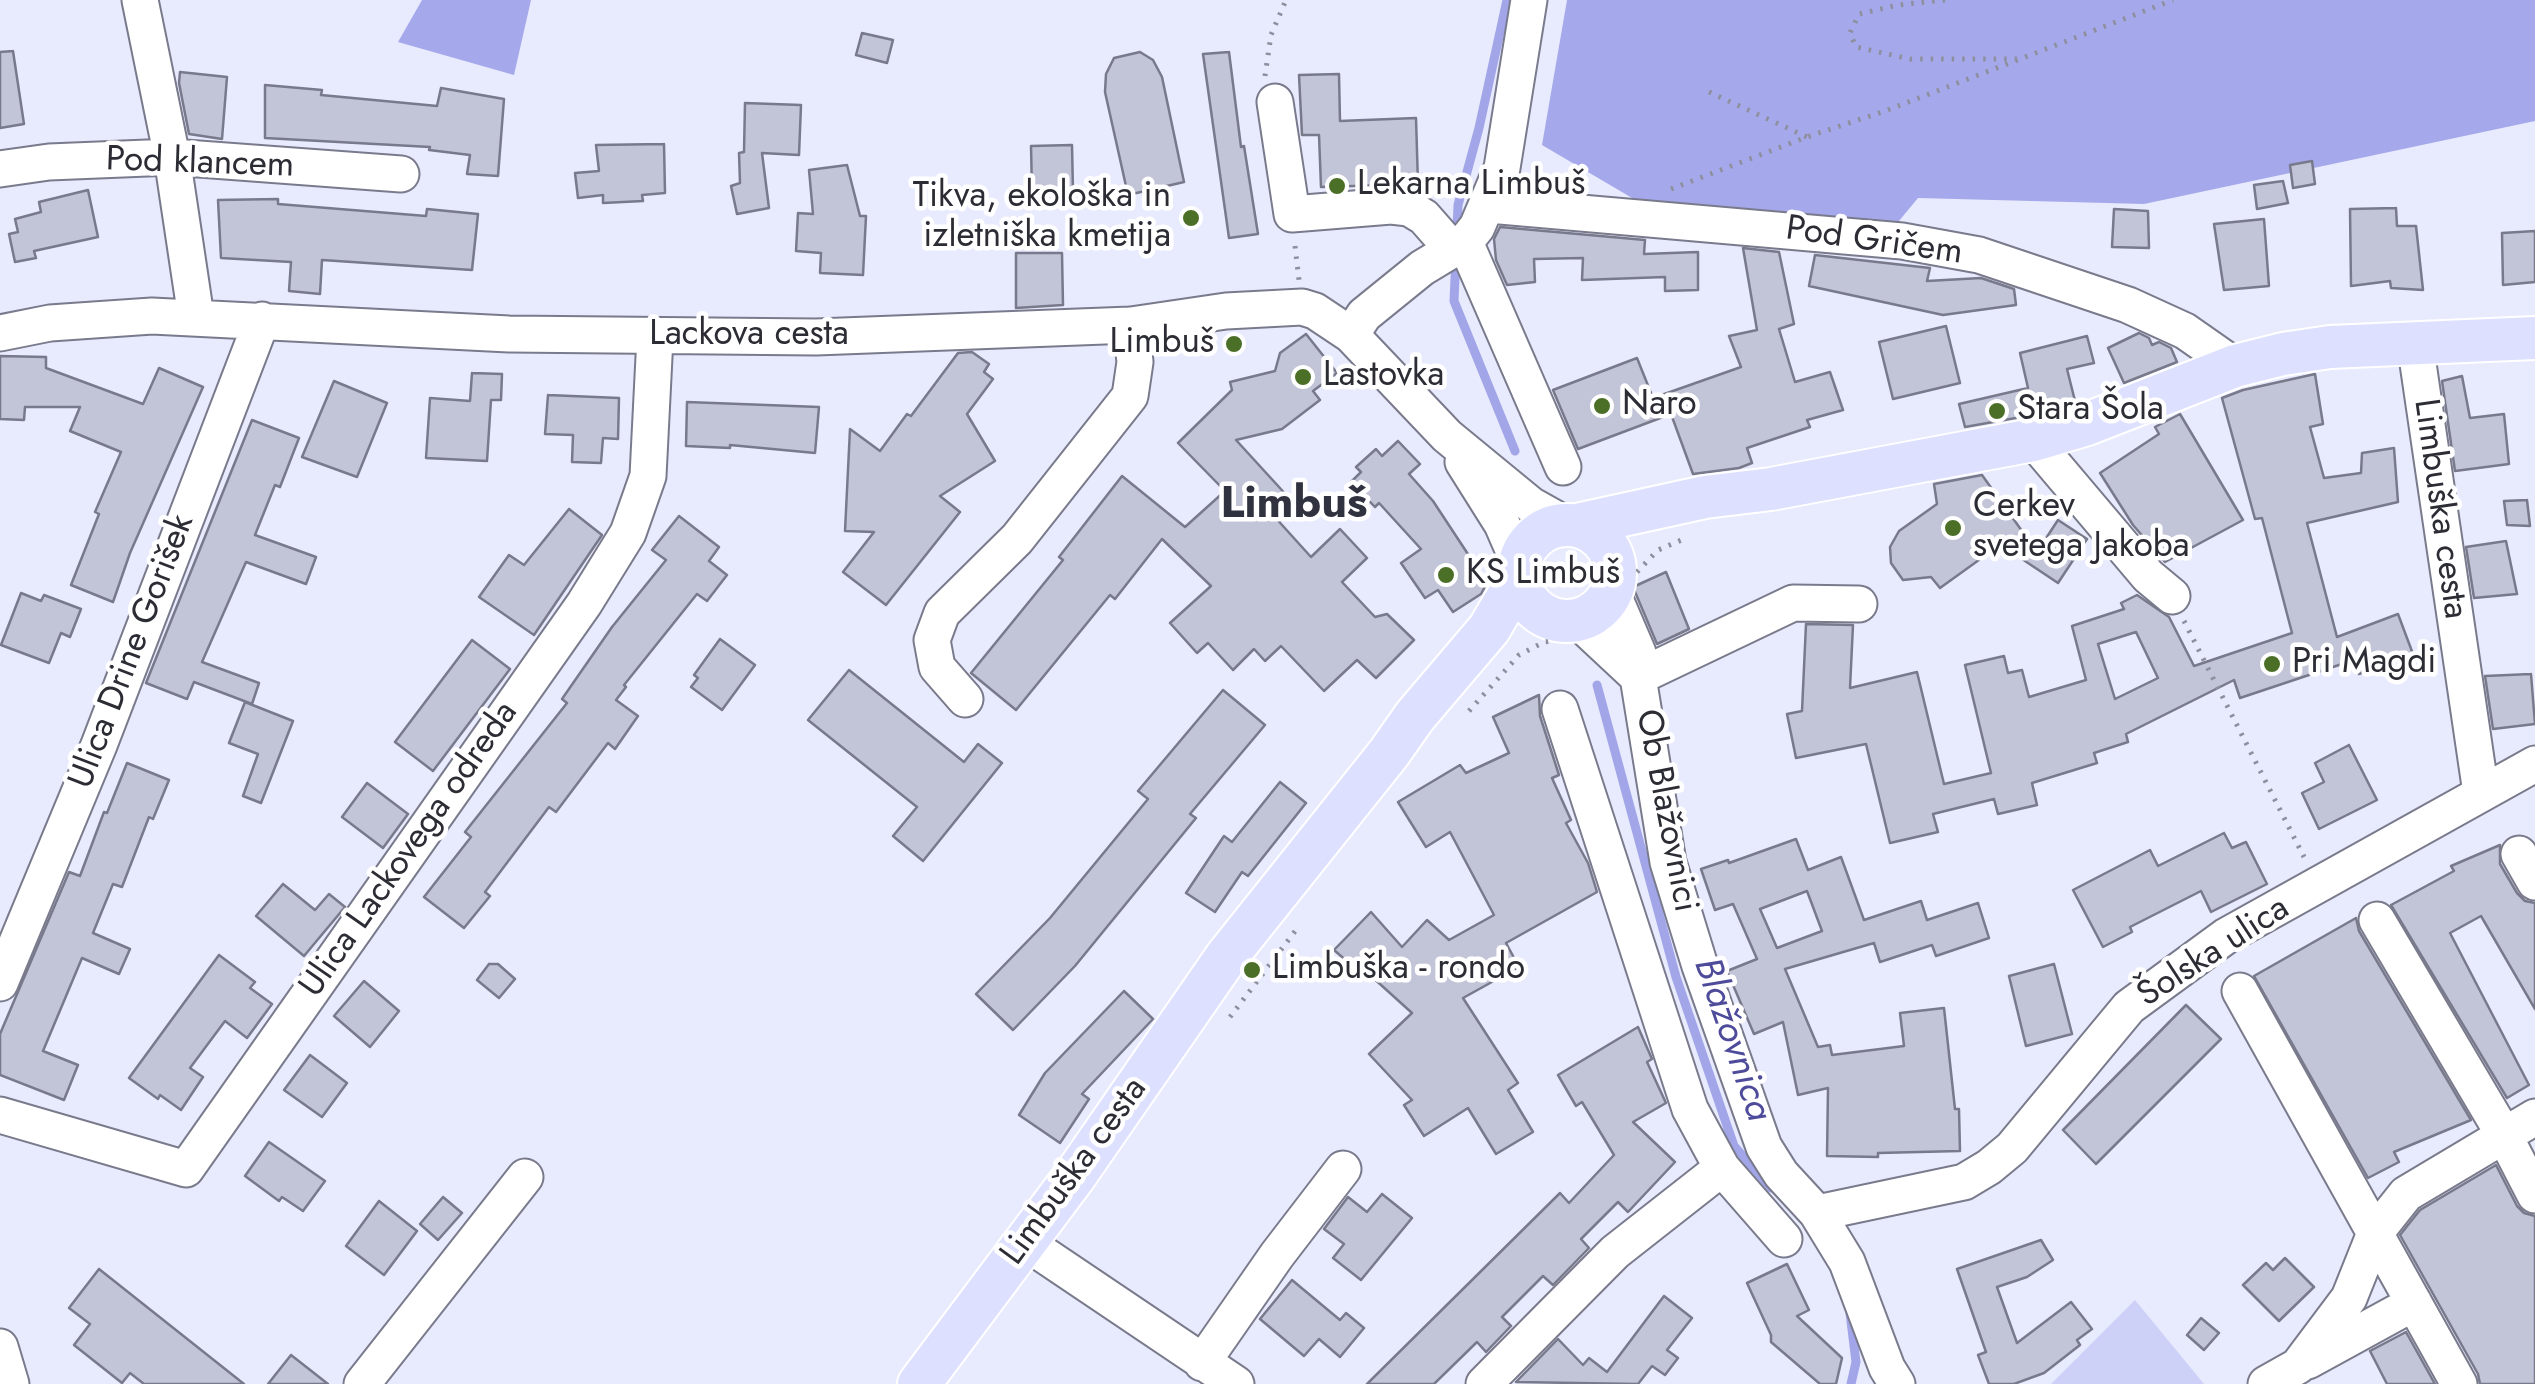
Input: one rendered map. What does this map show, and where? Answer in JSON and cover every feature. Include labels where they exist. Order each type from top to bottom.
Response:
[{"type":"main road","points":[[1389,753],[1488,628],[1538,536],[1571,524],[2033,440],[2087,424],[2236,366],[2330,347],[2535,338]]},
{"type":"main road","points":[[1389,753],[1479,672],[1594,613],[1613,581],[1653,538],[1771,490]]},
{"type":"main road","points":[[1571,524],[1596,534],[1606,544],[1613,556],[1613,581]]},
{"type":"main road","points":[[1519,570],[1528,601],[1566,627]]},
{"type":"main road","name":"Limbuška cesta","points":[[919,1384],[1025,1242],[1227,956],[1389,753]]},
{"type":"street","points":[[140,0],[172,157],[196,317]]},
{"type":"street","points":[[1351,335],[1364,315],[1458,238],[1502,168],[1529,0]]},
{"type":"street","points":[[1275,102],[1292,214],[1409,208],[1458,238],[1484,281],[1563,468]]},
{"type":"street","name":"Pod klancem","points":[[0,169],[49,162],[172,157],[401,174]]},
{"type":"street","name":"Pod Gričem","points":[[1458,238],[1902,240],[1978,255],[2128,305],[2184,331],[2236,366]]},
{"type":"street","name":"Lackova cesta","points":[[0,333],[105,318],[196,317],[509,334],[816,337],[1131,325],[1226,311],[1302,307],[1351,335],[1447,436]]},
{"type":"street","name":"Ulica Drine Gorišek","points":[[0,983],[99,744],[262,320]]},
{"type":"street","points":[[964,699],[936,667],[932,640],[942,613],[1017,539],[1130,396],[1135,362],[1131,325]]},
{"type":"street","name":"Ulica Lackovega odreda","points":[[0,1115],[186,1169],[572,620],[628,533],[648,476],[655,337]]},
{"type":"street","name":"Limbuška cesta","points":[[2415,343],[2481,794]]},
{"type":"street","points":[[1447,436],[1531,505],[1571,524]]},
{"type":"street","points":[[1447,436],[1502,524],[1519,570]]},
{"type":"street","points":[[2033,440],[2148,576],[2172,596]]},
{"type":"street","points":[[1613,581],[1638,653],[1638,677],[1794,603],[1858,604]]},
{"type":"street","name":"Ob Blažovnici","points":[[1566,627],[1638,677],[1668,862],[1673,972],[1690,1110],[1722,1168],[1784,1239]]},
{"type":"street","name":"Ob Blažovnici","points":[[1560,709],[1673,972],[1764,1147],[1781,1174],[1816,1213],[1847,1262],[1887,1368],[1897,1384]]},
{"type":"street","name":"Šolska ulica","points":[[1816,1213],[1964,1182],[1989,1167],[2012,1148],[2129,1007],[2226,936],[2535,764]]},
{"type":"street","points":[[2376,920],[2535,1194]]},
{"type":"street","points":[[2240,991],[2459,1384]]},
{"type":"street","points":[[2280,1378],[2350,1298],[2375,1232],[2406,1194],[2535,1117]]},
{"type":"street","points":[[1484,1384],[1615,1252],[1722,1168]]},
{"type":"street","points":[[1202,1363],[1343,1169]]},
{"type":"street","points":[[362,1384],[525,1177]]},
{"type":"street","points":[[1025,1242],[1236,1384]]},
{"type":"street","points":[[2280,1378],[2414,1303]]},
{"type":"path","points":[[1275,102],[1265,81],[1265,60],[1286,0]]},
{"type":"path","points":[[1945,0],[1859,14],[1850,32],[1856,46],[1910,58],[2020,59]]},
{"type":"path","points":[[1670,189],[2173,0]]},
{"type":"path","points":[[1708,92],[1807,136]]},
{"type":"path","points":[[1292,214],[1299,283]]},
{"type":"path","points":[[2172,596],[2320,886]]},
{"type":"path","points":[[1464,716],[1519,655],[1566,627]]},
{"type":"path","points":[[1226,1021],[1303,919]]},
{"type":"shaded area","points":[[422,0],[531,0],[514,75],[398,42]]},
{"type":"shaded area","points":[[1567,0],[2535,0],[2535,121],[2144,204],[1918,198],[1889,233],[1661,215],[1542,145]]},
{"type":"shaded area","points":[[2135,1300],[2204,1384],[2051,1384]]},
{"type":"building","points":[[862,33],[893,40],[887,63],[856,55]]},
{"type":"building","points":[[13,51],[24,124],[0,128],[0,52]]},
{"type":"building","points":[[1140,52],[1153,60],[1162,77],[1184,182],[1128,195],[1105,92],[1106,74],[1114,58]]},
{"type":"building","points":[[1229,52],[1241,147],[1244,146],[1258,234],[1229,238],[1203,54]]},
{"type":"building","points":[[180,72],[227,77],[222,139],[189,134]]},
{"type":"building","points":[[1339,74],[1340,121],[1416,118],[1418,184],[1321,187],[1319,135],[1302,135],[1299,75]]},
{"type":"building","points":[[265,85],[322,90],[321,95],[437,106],[441,88],[504,99],[498,176],[467,174],[470,155],[429,150],[430,147],[265,138]]},
{"type":"building","points":[[745,103],[801,105],[799,155],[762,153],[769,208],[737,214],[731,186],[740,183]]},
{"type":"building","points":[[664,144],[665,193],[642,195],[643,201],[603,203],[603,195],[578,198],[575,173],[599,171],[596,145]]},
{"type":"building","points":[[1072,145],[1073,191],[1032,192],[1031,146]]},
{"type":"building","points":[[2312,161],[2315,184],[2293,188],[2290,165]]},
{"type":"building","points":[[847,165],[860,216],[866,216],[863,275],[820,273],[821,253],[796,251],[798,213],[813,214],[809,170]]},
{"type":"building","points":[[2283,181],[2288,203],[2257,209],[2254,185]]},
{"type":"building","points":[[88,190],[98,237],[34,251],[36,258],[15,262],[9,234],[18,232],[15,219],[41,212],[39,202]]},
{"type":"building","points":[[278,199],[278,204],[426,216],[427,209],[478,214],[472,270],[322,260],[320,294],[289,291],[291,262],[221,258],[218,200]]},
{"type":"building","points":[[2396,208],[2397,226],[2416,226],[2423,290],[2391,288],[2390,281],[2351,286],[2350,209]]},
{"type":"building","points":[[2114,209],[2148,211],[2149,248],[2112,247]]},
{"type":"building","points":[[2264,219],[2269,286],[2224,290],[2214,224]]},
{"type":"building","points":[[1500,227],[1645,240],[1644,254],[1698,252],[1698,290],[1665,291],[1665,277],[1582,280],[1583,258],[1534,259],[1535,282],[1507,285],[1496,260],[1494,239]]},
{"type":"building","points":[[2535,231],[2535,282],[2503,285],[2502,233]]},
{"type":"building","points":[[1743,248],[1779,252],[1794,324],[1779,329],[1795,382],[1830,372],[1843,410],[1807,420],[1810,427],[1747,448],[1752,463],[1739,468],[1693,474],[1671,414],[1578,449],[1553,390],[1637,358],[1653,398],[1741,367],[1729,336],[1757,330]]},
{"type":"building","points":[[1016,253],[1062,253],[1063,305],[1016,308]]},
{"type":"building","points":[[1815,255],[1930,268],[1927,281],[1981,278],[2014,289],[2016,305],[1943,315],[1809,286]]},
{"type":"building","points":[[1946,326],[1960,383],[1893,399],[1879,342]]},
{"type":"building","points":[[2139,333],[2149,338],[2152,345],[2159,342],[2171,348],[2177,362],[2124,383],[2108,348]]},
{"type":"building","points":[[1306,334],[1337,373],[1313,391],[1320,400],[1282,429],[1236,440],[1290,499],[1273,515],[1311,557],[1340,529],[1367,558],[1342,582],[1375,617],[1387,614],[1414,640],[1376,678],[1357,660],[1324,691],[1281,646],[1265,661],[1254,649],[1233,670],[1208,643],[1197,653],[1170,623],[1211,586],[1162,539],[1115,599],[1110,595],[1016,710],[971,673],[1063,560],[1059,557],[1122,476],[1185,527],[1225,491],[1178,443],[1232,390],[1230,382],[1275,371],[1280,353]]},
{"type":"building","points":[[2087,336],[2094,363],[2067,369],[2075,401],[2027,416],[1965,427],[1959,404],[2028,388],[2020,353]]},
{"type":"building","points":[[972,352],[989,364],[984,372],[993,379],[967,414],[995,461],[940,496],[960,512],[886,605],[843,572],[874,532],[845,531],[850,429],[880,451],[958,353]]},
{"type":"building","points":[[0,356],[46,357],[46,368],[143,404],[159,368],[203,387],[130,553],[113,602],[71,585],[99,514],[95,512],[121,452],[70,431],[80,407],[25,407],[24,420],[0,419]]},
{"type":"building","points":[[472,373],[502,374],[501,400],[491,400],[487,461],[426,458],[430,398],[470,401]]},
{"type":"building","points":[[2315,374],[2323,424],[2310,427],[2324,478],[2361,473],[2362,453],[2394,448],[2398,502],[2307,523],[2337,637],[2398,614],[2413,654],[2359,674],[2354,660],[2240,698],[2234,680],[2126,734],[2128,742],[2094,753],[2097,763],[2032,783],[2037,805],[1998,814],[1994,799],[1933,814],[1938,832],[1890,843],[1866,744],[1796,758],[1787,714],[1802,711],[1806,624],[1853,625],[1850,688],[1917,672],[1944,784],[1991,773],[1965,665],[2004,656],[2008,673],[2022,670],[2029,697],[2086,680],[2072,626],[2124,609],[2121,603],[2137,595],[2169,617],[2194,666],[2292,633],[2262,518],[2255,519],[2222,398]],"holes":[[[2136,632],[2158,678],[2115,699],[2098,644]]]},
{"type":"building","points":[[2462,376],[2470,418],[2504,414],[2509,464],[2455,471],[2442,381]]},
{"type":"building","points":[[334,381],[387,403],[357,477],[302,457]]},
{"type":"building","points":[[548,395],[619,398],[618,439],[603,438],[601,463],[572,462],[573,435],[545,434]]},
{"type":"building","points":[[687,402],[819,407],[815,453],[730,445],[686,446]]},
{"type":"building","points":[[2180,414],[2243,520],[2165,562],[2133,525],[2100,473],[2159,434],[2155,427]]},
{"type":"building","points":[[252,420],[299,438],[255,535],[316,557],[306,584],[246,562],[202,662],[259,683],[252,704],[194,682],[187,699],[146,683]]},
{"type":"building","points":[[1398,441],[1420,464],[1409,474],[1433,501],[1487,583],[1481,594],[1453,612],[1438,590],[1425,598],[1401,563],[1421,549],[1379,503],[1375,507],[1351,482],[1361,472],[1356,467],[1376,449],[1382,456]]},
{"type":"building","name":"Cerkev svetega Jakoba","points":[[1982,475],[2037,552],[2058,520],[2087,539],[2058,583],[1997,547],[1940,588],[1931,577],[1903,580],[1891,563],[1890,547],[1899,531],[1937,504],[1934,484]]},
{"type":"building","points":[[2527,500],[2530,526],[2507,525],[2504,501]]},
{"type":"building","points":[[569,509],[602,535],[534,635],[479,597],[509,555],[524,565]]},
{"type":"building","points":[[679,516],[719,547],[709,561],[727,575],[707,601],[697,594],[624,685],[616,700],[638,716],[615,749],[608,743],[556,812],[549,807],[485,892],[490,896],[464,928],[424,897],[471,837],[465,832],[567,703],[562,699],[612,627],[666,560],[652,550]]},
{"type":"building","points":[[2506,541],[2517,594],[2474,598],[2466,547]]},
{"type":"building","points":[[1666,572],[1689,629],[1657,644],[1633,587]]},
{"type":"building","points":[[21,593],[41,601],[44,595],[81,609],[70,637],[61,633],[49,663],[1,645]]},
{"type":"building","points":[[720,639],[755,665],[722,710],[691,687],[698,678],[694,675]]},
{"type":"building","points":[[472,640],[510,669],[433,771],[395,742]]},
{"type":"building","points":[[849,670],[964,762],[978,744],[1002,763],[923,861],[893,836],[917,807],[808,720]]},
{"type":"building","points":[[2531,674],[2535,724],[2493,729],[2485,676]]},
{"type":"building","points":[[1223,690],[1265,725],[1190,814],[1196,818],[1075,966],[1013,1030],[976,994],[1050,918],[1148,799],[1138,791]]},
{"type":"building","points":[[1539,695],[1540,716],[1559,775],[1552,778],[1571,820],[1566,823],[1588,863],[1597,892],[1506,943],[1519,967],[1463,998],[1518,1083],[1508,1090],[1533,1132],[1496,1154],[1468,1108],[1424,1136],[1404,1105],[1412,1100],[1369,1054],[1412,1013],[1360,966],[1357,970],[1334,950],[1371,912],[1402,947],[1427,920],[1449,940],[1494,915],[1450,832],[1426,847],[1398,802],[1460,765],[1466,773],[1509,753],[1493,717]]},
{"type":"building","points":[[245,702],[293,721],[261,803],[243,796],[258,754],[229,743]]},
{"type":"building","points":[[2349,745],[2377,800],[2319,829],[2302,793],[2324,782],[2315,763]]},
{"type":"building","points":[[127,763],[169,780],[153,819],[149,817],[122,887],[113,884],[93,933],[130,949],[119,974],[82,958],[43,1051],[78,1065],[64,1100],[0,1075],[0,1034],[69,872],[80,876]]},
{"type":"building","points":[[1280,782],[1306,803],[1248,876],[1242,872],[1215,912],[1186,893],[1224,836],[1232,842]]},
{"type":"building","points":[[367,783],[408,814],[383,848],[342,817]]},
{"type":"building","points":[[2224,833],[2232,848],[2246,842],[2267,884],[2211,912],[2201,891],[2130,927],[2132,932],[2103,947],[2073,890],[2150,850],[2158,866]]},
{"type":"building","points":[[1796,839],[1808,870],[1841,857],[1864,920],[1921,901],[1927,920],[1978,903],[1989,938],[1936,956],[1932,945],[1880,962],[1874,943],[1785,969],[1818,1047],[1830,1045],[1832,1055],[1904,1046],[1900,1013],[1944,1008],[1955,1109],[1959,1109],[1960,1151],[1827,1156],[1828,1088],[1798,1095],[1783,1022],[1754,1034],[1727,971],[1757,959],[1733,904],[1715,910],[1701,869],[1728,860],[1729,863]],"holes":[[[1807,891],[1822,931],[1777,948],[1760,909]]]},
{"type":"building","points":[[2500,845],[2500,864],[2517,893],[2525,901],[2535,903],[2535,1009],[2481,916],[2450,933],[2529,1085],[2507,1098],[2391,905],[2454,871],[2451,866]]},
{"type":"building","points":[[283,884],[315,910],[329,894],[345,907],[304,956],[256,916]]},
{"type":"building","points":[[2356,918],[2359,931],[2471,1120],[2394,1152],[2399,1162],[2368,1178],[2254,976]]},
{"type":"building","points":[[219,955],[255,982],[250,988],[272,1004],[247,1038],[225,1021],[190,1068],[203,1077],[181,1110],[129,1078]]},
{"type":"building","points":[[489,964],[498,964],[515,979],[499,998],[477,980]]},
{"type":"building","points":[[2054,964],[2072,1034],[2026,1046],[2009,976]]},
{"type":"building","points":[[364,981],[399,1011],[370,1047],[334,1016]]},
{"type":"building","points":[[1124,991],[1153,1019],[1082,1094],[1089,1099],[1060,1143],[1019,1115],[1045,1073]]},
{"type":"building","points":[[2186,1005],[2221,1039],[2096,1164],[2063,1130]]},
{"type":"building","points":[[1638,1027],[1652,1059],[1647,1062],[1666,1103],[1633,1122],[1675,1162],[1628,1212],[1618,1202],[1581,1239],[1589,1248],[1553,1285],[1543,1276],[1502,1317],[1511,1326],[1486,1352],[1477,1342],[1434,1384],[1367,1384],[1560,1193],[1569,1203],[1614,1155],[1582,1102],[1576,1106],[1558,1075]]},
{"type":"building","points":[[310,1055],[347,1083],[322,1117],[284,1090]]},
{"type":"building","points":[[269,1142],[325,1181],[303,1211],[282,1197],[279,1201],[245,1176]]},
{"type":"building","points":[[2496,1165],[2517,1206],[2535,1216],[2535,1384],[2480,1384],[2400,1235],[2420,1210]]},
{"type":"building","points":[[1382,1194],[1412,1218],[1361,1280],[1333,1258],[1344,1244],[1324,1229],[1348,1197],[1367,1212]]},
{"type":"building","points":[[443,1197],[462,1213],[438,1240],[420,1224]]},
{"type":"building","points":[[379,1201],[417,1231],[384,1275],[346,1246]]},
{"type":"building","points":[[2041,1240],[2053,1260],[2027,1277],[1997,1287],[2017,1343],[2071,1302],[2092,1329],[2077,1340],[2080,1345],[2044,1373],[2014,1384],[1989,1384],[1978,1355],[1986,1352],[1957,1269]]},
{"type":"building","points":[[2285,1258],[2314,1287],[2279,1321],[2243,1285],[2266,1263],[2273,1270]]},
{"type":"building","points":[[1787,1264],[1809,1310],[1797,1316],[1842,1358],[1836,1384],[1820,1384],[1771,1342],[1747,1283]]},
{"type":"building","points":[[99,1269],[244,1384],[144,1384],[130,1373],[122,1383],[74,1345],[90,1324],[69,1308]]},
{"type":"building","points":[[1292,1280],[1340,1320],[1346,1313],[1364,1328],[1340,1357],[1319,1339],[1304,1356],[1260,1319]]},
{"type":"building","points":[[1664,1296],[1692,1318],[1667,1350],[1678,1358],[1665,1375],[1652,1366],[1638,1384],[1516,1382],[1558,1339],[1583,1365],[1589,1358],[1607,1372]]},
{"type":"building","points":[[2201,1318],[2219,1333],[2204,1350],[2187,1335]]},
{"type":"building","points":[[2406,1332],[2435,1384],[2387,1384],[2370,1351]]},
{"type":"building","points":[[291,1355],[328,1384],[268,1384]]},
{"type":"waterway","name":"Blažovnica","points":[[1457,231],[1458,205],[1507,0]]},
{"type":"waterway","name":"Blažovnica","points":[[1456,257],[1454,301],[1515,451]]},
{"type":"waterway","name":"Blažovnica","points":[[1597,685],[1676,977],[1734,1146],[1771,1188]]},
{"type":"waterway","name":"Blažovnica","points":[[1850,1313],[1856,1362],[1851,1384]]},
{"type":"place","name":"Lekarna Limbuš","points":[[1337,186]]},
{"type":"place","name":"Tikva, ekološka in izletniška kmetija","points":[[1191,218]]},
{"type":"place","name":"Limbuš","points":[[1234,344]]},
{"type":"place","name":"Lastovka","points":[[1303,377]]},
{"type":"place","name":"Naro","points":[[1602,406]]},
{"type":"place","name":"Stara Šola","points":[[1997,411]]},
{"type":"place","name":"Cerkev svetega Jakoba","points":[[1953,528]]},
{"type":"place","name":"KS Limbuš","points":[[1446,575]]},
{"type":"place","name":"Pri Magdi","points":[[2272,664]]},
{"type":"place","name":"Limbuška - rondo","points":[[1252,970]]},
{"type":"district","name":"Limbuš","points":[[1294,506]]}]
